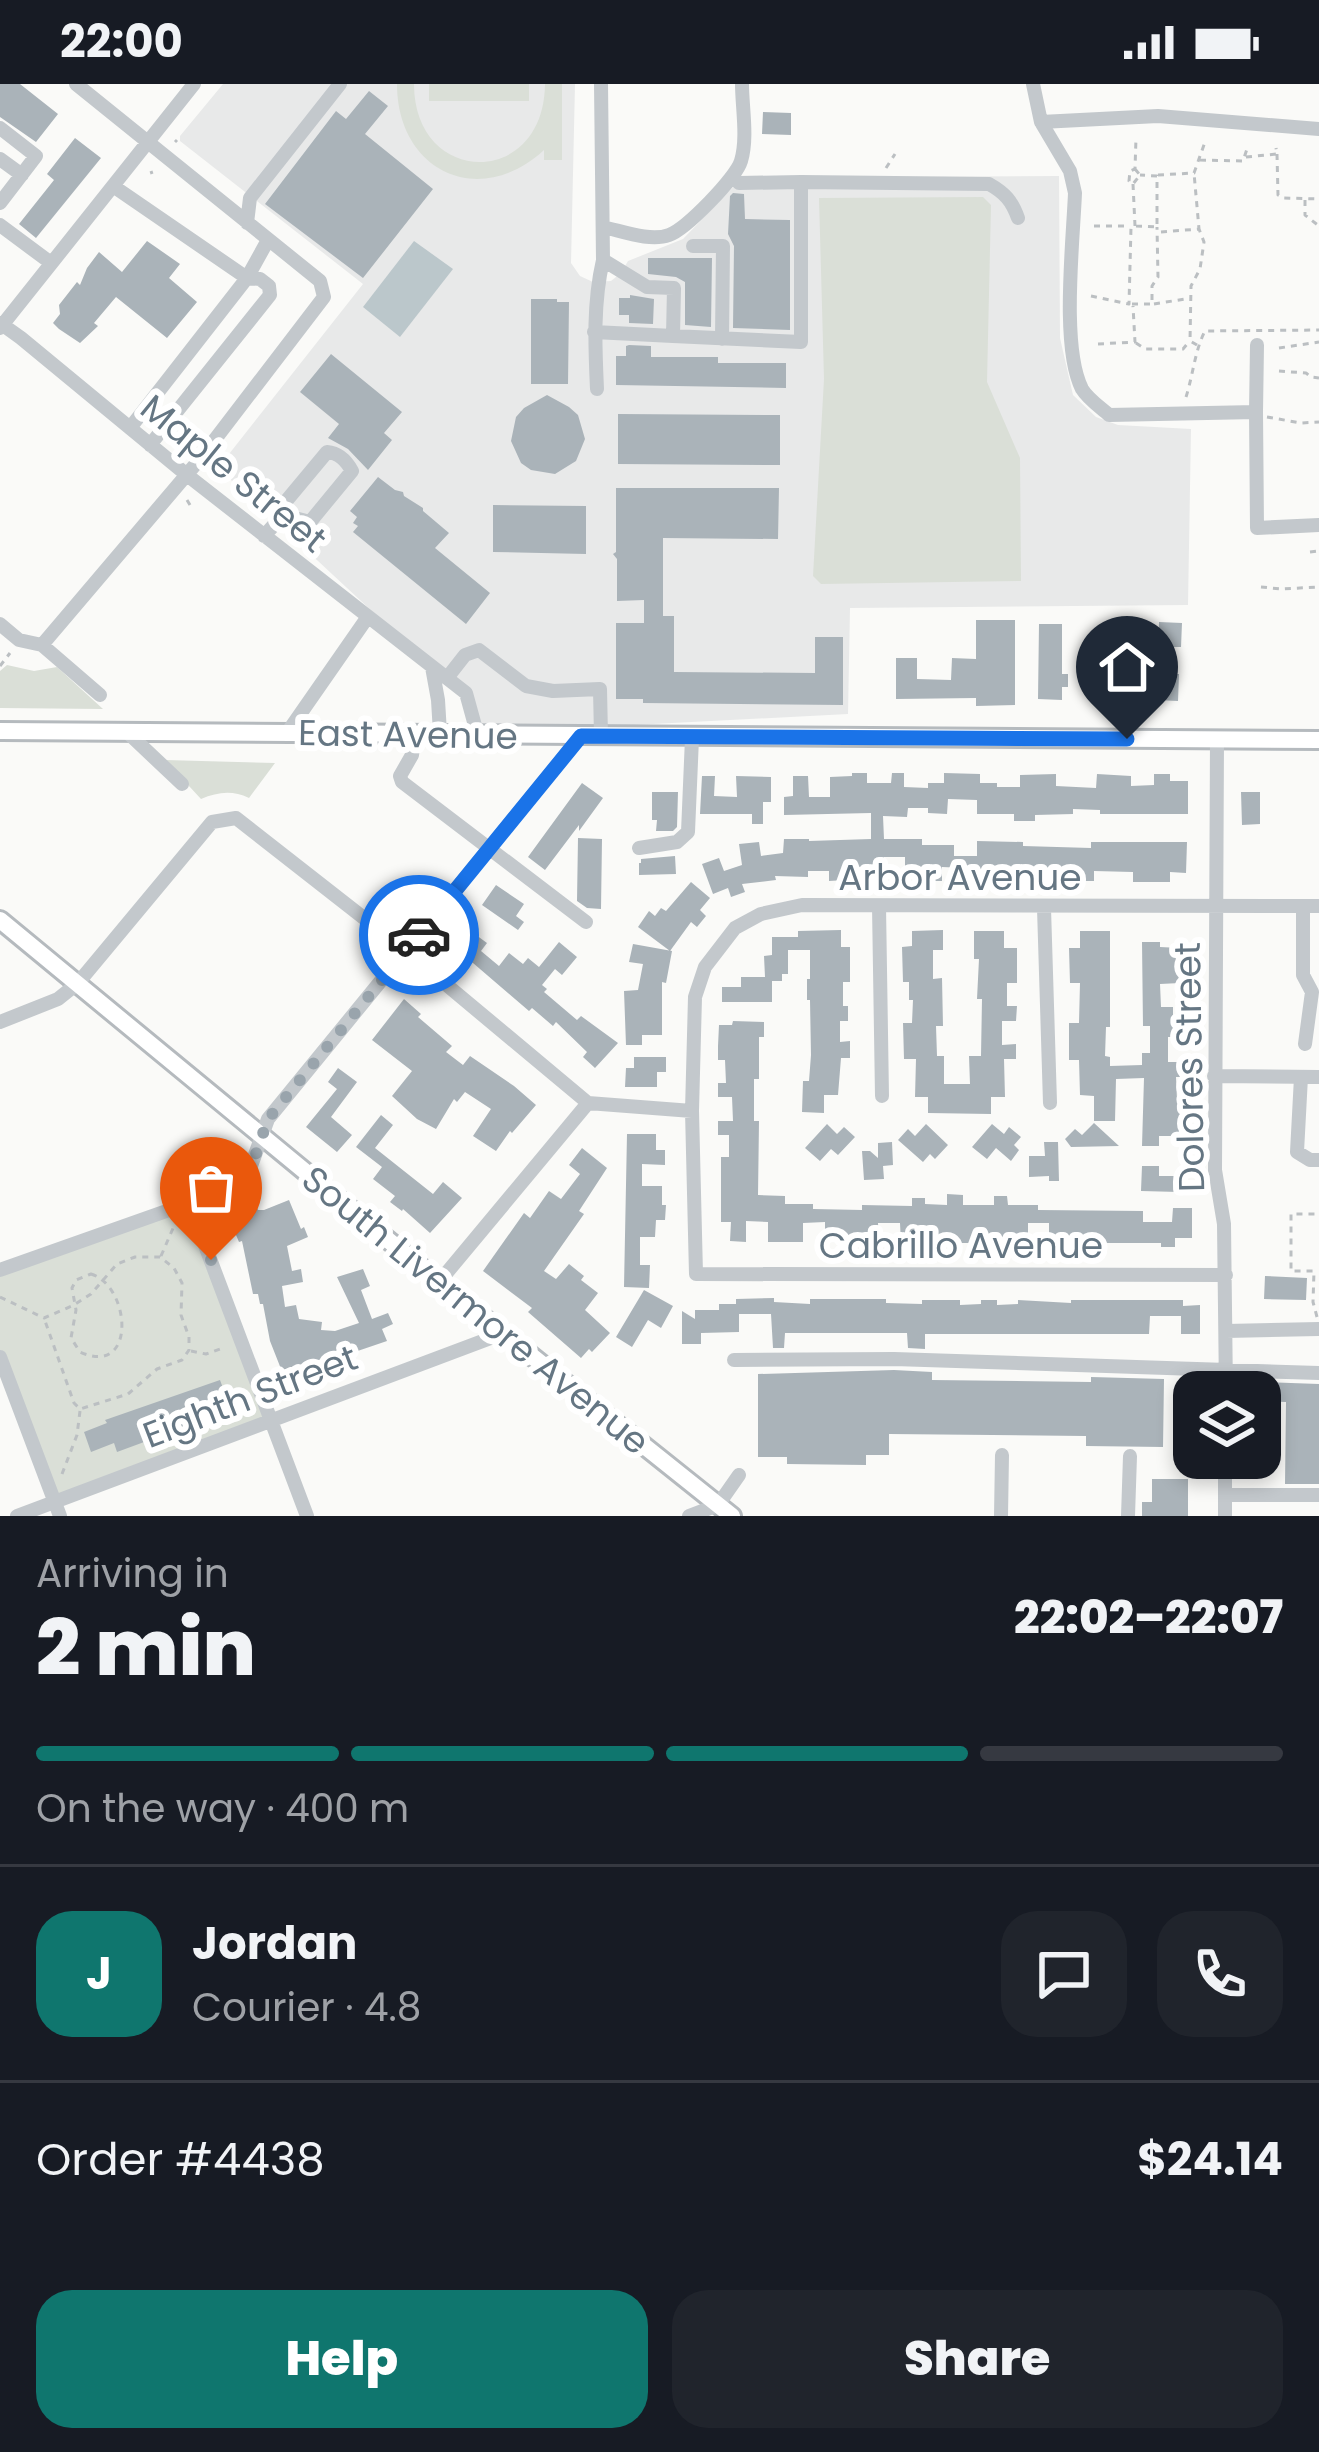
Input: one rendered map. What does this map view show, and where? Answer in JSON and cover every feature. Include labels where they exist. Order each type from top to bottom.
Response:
[{"type":"main road","name":"East Avenue","points":[[0,731],[1319,740]]},
{"type":"main road","name":"South Livermore Avenue","points":[[0,920],[439,1282],[725,1510]]},
{"type":"street","points":[[42,645],[187,475],[324,298],[320,281],[76,84]]},
{"type":"street","points":[[1,326],[194,84]]},
{"type":"street","points":[[248,223],[250,198],[340,84]]},
{"type":"street","points":[[597,389],[594,332],[603,260],[601,84]]},
{"type":"street","points":[[603,227],[667,236],[728,181],[741,163],[742,84]]},
{"type":"street","points":[[1033,88],[1041,122],[1070,171],[1075,193],[1070,340],[1084,394],[1109,415],[1256,414]]},
{"type":"street","points":[[1041,122],[1158,116],[1319,129]]},
{"type":"street","points":[[0,128],[36,156],[0,203]]},
{"type":"street","points":[[0,159],[22,175]]},
{"type":"street","points":[[594,332],[801,342],[801,182]]},
{"type":"street","points":[[740,183],[989,184],[1010,200],[1018,218]]},
{"type":"street","points":[[113,186],[248,278],[269,286],[270,295],[150,445]]},
{"type":"street","points":[[0,225],[51,263]]},
{"type":"street","points":[[130,428],[248,278],[268,240]]},
{"type":"street","points":[[693,246],[723,246],[722,339]]},
{"type":"street","points":[[603,260],[647,287],[674,289],[673,336]]},
{"type":"street","name":"Maple Street","points":[[1,326],[466,693],[477,733]]},
{"type":"street","points":[[1257,345],[1257,528],[1316,526]]},
{"type":"street","points":[[264,536],[283,515],[282,506],[327,452],[347,461],[352,471],[310,522],[283,515]]},
{"type":"street","points":[[287,733],[368,618]]},
{"type":"street","points":[[0,624],[20,640],[42,645],[100,694]]},
{"type":"street","points":[[447,678],[465,655],[478,650],[526,686],[553,691],[600,689],[601,736]]},
{"type":"street","points":[[432,668],[440,734]]},
{"type":"street","points":[[127,732],[182,784]]},
{"type":"street","points":[[415,733],[402,782],[586,922]]},
{"type":"street","points":[[0,1270],[248,1177],[268,1119],[581,736]]},
{"type":"street","points":[[639,848],[677,842],[688,832],[692,737]]},
{"type":"street","name":"Dolores Street","points":[[1216,740],[1215,1170],[1224,1224],[1227,1371]]},
{"type":"street","points":[[0,1022],[58,1000],[212,823],[236,818],[406,951],[587,1103],[692,1111]]},
{"type":"street","name":"Arbor Avenue","points":[[692,1111],[695,997],[705,967],[735,928],[761,914],[802,905],[1311,907]]},
{"type":"street","points":[[879,906],[882,1096]]},
{"type":"street","points":[[1305,1044],[1312,992],[1303,975],[1311,907]]},
{"type":"street","points":[[1044,908],[1050,1103]]},
{"type":"street","points":[[1214,1076],[1319,1078]]},
{"type":"street","points":[[1301,1077],[1297,1152],[1319,1160]]},
{"type":"street","points":[[439,1282],[587,1103]]},
{"type":"street","name":"Cabrillo Avenue","points":[[692,1111],[696,1274],[1226,1275]]},
{"type":"street","points":[[189,1202],[308,1516]]},
{"type":"street","points":[[1226,1331],[1318,1329]]},
{"type":"street","name":"Eighth Street","points":[[16,1516],[57,1509],[271,1420],[504,1333]]},
{"type":"street","points":[[0,1357],[57,1509]]},
{"type":"street","points":[[734,1360],[894,1359],[1227,1371]]},
{"type":"street","points":[[1281,1372],[1319,1373]]},
{"type":"street","points":[[1001,1516],[1002,1455]]},
{"type":"street","points":[[1128,1516],[1130,1456]]},
{"type":"street","points":[[689,1516],[725,1510],[739,1475]]},
{"type":"street","points":[[1225,1479],[1225,1516]]},
{"type":"street","points":[[1225,1495],[1319,1496]]},
{"type":"path","points":[[1136,137],[1135,169],[1140,175],[1194,173]]},
{"type":"path","points":[[1183,349],[1190,340],[1191,286],[1200,269],[1204,242],[1194,173],[1205,142]]},
{"type":"path","points":[[1198,160],[1243,161],[1249,146]]},
{"type":"path","points":[[1244,157],[1277,151],[1278,195],[1319,199]]},
{"type":"path","points":[[1133,184],[1130,171],[1135,169]]},
{"type":"path","points":[[1135,342],[1133,184],[1140,175]]},
{"type":"path","points":[[1152,304],[1151,286],[1158,277],[1156,176]]},
{"type":"path","points":[[1304,199],[1305,214],[1319,226]]},
{"type":"path","points":[[1094,226],[1199,229]]},
{"type":"path","points":[[1091,296],[1131,304],[1191,298]]},
{"type":"path","points":[[1186,397],[1197,345],[1205,331],[1319,330]]},
{"type":"path","points":[[1190,340],[1197,345]]},
{"type":"path","points":[[1098,344],[1135,342],[1145,349],[1183,349],[1197,359]]},
{"type":"path","points":[[1279,348],[1319,342]]},
{"type":"path","points":[[1279,371],[1319,378]]},
{"type":"path","points":[[1256,414],[1319,422]]},
{"type":"path","points":[[1310,552],[1319,551]]},
{"type":"path","points":[[1261,587],[1319,586]]},
{"type":"path","points":[[0,666],[7,658]]},
{"type":"path","points":[[1318,1329],[1314,1271],[1291,1270],[1291,1214],[1319,1214]]},
{"type":"path","points":[[160,1257],[174,1226]]},
{"type":"path","points":[[44,1318],[91,1294],[117,1264],[135,1257],[160,1257],[182,1282],[181,1315],[189,1350],[182,1360],[157,1370],[128,1394],[80,1409]]},
{"type":"path","points":[[91,1274],[103,1279],[115,1294],[122,1328],[118,1347],[111,1354],[89,1356],[74,1346],[74,1305],[76,1280],[91,1274]]},
{"type":"path","points":[[0,1298],[44,1318],[80,1409]]},
{"type":"path","points":[[189,1350],[206,1354],[220,1349]]},
{"type":"path","points":[[62,1474],[77,1435],[80,1409]]},
{"type":"shaded area","points":[[223,84],[575,84],[571,263],[580,276],[593,282],[611,281],[628,261],[683,239],[742,178],[1059,176],[1060,338],[1073,395],[1096,417],[1118,425],[1191,429],[1188,605],[850,608],[848,714],[477,733],[466,693],[218,468],[363,284],[180,141]]},
{"type":"shaded area","points":[[397,84],[414,84],[420,118],[434,142],[455,157],[479,162],[503,157],[524,143],[539,118],[545,84],[562,84],[562,160],[544,160],[544,150],[519,168],[494,177],[446,172],[426,159],[411,139]]},
{"type":"shaded area","points":[[429,84],[529,84],[529,101],[429,101]]},
{"type":"shaded area","points":[[983,197],[991,205],[987,382],[1020,458],[1021,581],[821,584],[813,576],[824,379],[819,198]]},
{"type":"shaded area","points":[[414,241],[453,269],[400,337],[363,307]]},
{"type":"shaded area","points":[[7,665],[34,671],[57,667],[103,709],[0,708],[0,671]]},
{"type":"shaded area","points":[[165,760],[275,763],[249,798],[225,793],[201,799]]},
{"type":"shaded area","points":[[189,1203],[271,1420],[55,1502],[0,1357],[0,1270]]},
{"type":"building","points":[[0,84],[20,84],[58,114],[36,142],[0,117]]},
{"type":"building","points":[[369,91],[388,106],[365,134],[433,189],[363,278],[265,204],[336,111],[346,119]]},
{"type":"building","points":[[763,112],[791,113],[791,135],[762,134]]},
{"type":"building","points":[[75,138],[101,158],[36,238],[19,224],[54,180],[47,174]]},
{"type":"building","points":[[733,193],[744,194],[745,219],[790,220],[790,330],[733,328],[734,246],[728,234]]},
{"type":"building","points":[[147,241],[180,264],[169,278],[197,302],[167,338],[116,297],[94,323],[98,326],[80,343],[53,323],[60,314],[59,305],[77,282],[80,285],[99,252],[122,272]]},
{"type":"building","points":[[648,258],[712,258],[711,327],[685,325],[685,282],[648,274]]},
{"type":"building","points":[[619,298],[654,299],[653,324],[629,323],[629,315],[619,315]]},
{"type":"building","points":[[531,299],[569,302],[568,384],[531,384]]},
{"type":"building","points":[[629,345],[651,346],[651,357],[786,363],[786,388],[616,385],[616,356],[626,356]]},
{"type":"building","points":[[331,354],[402,412],[384,433],[392,440],[368,470],[348,449],[328,438],[339,424],[300,392]]},
{"type":"building","points":[[547,395],[578,415],[585,439],[576,461],[555,474],[521,463],[511,441],[516,417]]},
{"type":"building","points":[[618,414],[780,415],[780,465],[618,464]]},
{"type":"building","points":[[378,477],[403,492],[449,533],[435,548],[490,593],[466,624],[353,532],[357,517],[350,511]]},
{"type":"building","points":[[616,488],[779,488],[778,539],[663,538],[663,616],[674,616],[674,672],[815,673],[815,637],[843,637],[843,705],[616,699],[616,623],[644,623],[644,600],[617,601]]},
{"type":"building","points":[[493,505],[586,506],[586,554],[493,552]]},
{"type":"building","points":[[976,620],[1015,620],[1015,705],[976,706],[976,698],[896,699],[896,658],[917,658],[917,679],[951,680],[952,658],[976,659]]},
{"type":"building","points":[[1159,622],[1182,623],[1181,647],[1173,647],[1178,701],[1132,699],[1130,653],[1158,652]]},
{"type":"building","points":[[1039,624],[1062,624],[1062,674],[1068,674],[1068,687],[1062,687],[1062,700],[1038,699]]},
{"type":"building","points":[[867,773],[867,783],[891,783],[892,773],[904,773],[904,787],[928,788],[928,783],[944,783],[944,773],[980,774],[980,783],[997,783],[997,787],[1020,787],[1020,775],[1056,774],[1056,786],[1096,788],[1097,774],[1131,776],[1131,786],[1154,785],[1154,774],[1170,774],[1170,781],[1188,781],[1188,814],[1100,814],[1100,810],[1073,809],[1073,814],[1014,821],[1014,814],[977,814],[977,800],[948,799],[947,814],[908,808],[907,817],[883,816],[884,839],[954,845],[954,856],[977,856],[977,841],[1091,848],[1091,842],[1187,842],[1186,873],[1170,872],[1170,882],[1133,882],[1133,872],[1094,871],[1094,881],[1079,881],[1079,867],[1056,867],[1056,881],[1019,881],[1019,872],[980,872],[980,881],[965,881],[965,868],[942,867],[942,881],[926,881],[926,877],[905,877],[905,857],[884,857],[884,877],[868,877],[868,867],[845,867],[845,880],[829,881],[829,871],[808,871],[808,877],[775,876],[776,880],[742,884],[745,892],[731,897],[728,888],[713,894],[702,864],[719,858],[724,871],[742,865],[739,844],[759,842],[761,856],[783,853],[784,839],[871,839],[871,813],[784,815],[784,797],[793,796],[793,776],[808,776],[809,797],[830,797],[830,777]]},
{"type":"building","points":[[702,776],[715,776],[714,796],[737,797],[736,776],[771,777],[771,802],[763,802],[763,824],[752,824],[752,814],[700,814]]},
{"type":"building","points":[[582,783],[603,798],[545,870],[528,857]]},
{"type":"building","points":[[652,792],[678,792],[673,831],[656,831]]},
{"type":"building","points":[[1241,792],[1260,792],[1260,824],[1242,825]]},
{"type":"building","points":[[578,838],[602,839],[601,909],[577,901]]},
{"type":"building","points":[[675,856],[676,874],[639,875],[641,859]]},
{"type":"building","points":[[691,882],[710,898],[700,910],[706,916],[697,927],[691,922],[670,951],[638,927],[649,911],[655,916],[661,908],[666,911]]},
{"type":"building","points":[[496,885],[524,904],[516,916],[524,922],[518,930],[482,905]]},
{"type":"building","points":[[461,924],[487,943],[481,951],[499,966],[509,953],[523,964],[528,958],[539,967],[559,942],[577,957],[562,975],[555,969],[542,985],[547,989],[544,992],[577,1020],[581,1016],[618,1043],[595,1068],[583,1057],[587,1052],[556,1022],[553,1026],[532,1008],[529,1011],[446,945]]},
{"type":"building","points":[[841,930],[841,947],[850,947],[850,982],[843,982],[848,1021],[840,1021],[840,1042],[850,1041],[850,1058],[841,1058],[838,1095],[824,1095],[824,1113],[802,1112],[803,1081],[809,1081],[811,1055],[810,950],[788,950],[788,974],[782,974],[782,981],[772,981],[772,1002],[722,1002],[722,987],[741,987],[741,977],[765,977],[764,956],[772,955],[772,937]]},
{"type":"building","points":[[943,930],[943,950],[933,950],[933,979],[942,978],[943,1026],[936,1026],[937,1056],[944,1056],[944,1084],[970,1084],[969,1056],[981,1056],[982,999],[977,999],[979,959],[974,959],[974,931],[1004,931],[1004,948],[1017,948],[1017,983],[1007,983],[1007,1006],[1017,1006],[1016,1021],[1002,1021],[1002,1045],[1016,1044],[1016,1059],[1004,1059],[1005,1097],[991,1097],[991,1114],[928,1113],[928,1097],[915,1097],[916,1059],[904,1059],[903,1023],[912,1023],[913,1000],[909,1000],[909,982],[903,982],[902,947],[912,946],[912,931]]},
{"type":"building","points":[[1080,931],[1110,931],[1110,1027],[1106,1027],[1105,1056],[1110,1057],[1110,1066],[1142,1065],[1142,1053],[1150,1053],[1150,1026],[1143,1026],[1142,942],[1180,948],[1180,983],[1160,984],[1161,1007],[1173,1007],[1173,1023],[1184,1023],[1184,1037],[1168,1037],[1168,1062],[1180,1062],[1177,1100],[1183,1100],[1183,1115],[1179,1115],[1179,1136],[1159,1136],[1159,1146],[1142,1146],[1144,1078],[1116,1079],[1115,1121],[1094,1121],[1094,1096],[1080,1095],[1079,1060],[1069,1060],[1069,1023],[1079,1023],[1080,983],[1070,983],[1069,948],[1080,948]]},
{"type":"building","points":[[633,944],[672,951],[666,983],[662,982],[662,1035],[642,1035],[642,1045],[626,1045],[624,991],[638,990],[643,964],[629,962]]},
{"type":"building","points":[[404,999],[452,1046],[446,1052],[463,1065],[470,1056],[536,1105],[496,1151],[473,1136],[491,1109],[465,1092],[457,1102],[454,1099],[436,1129],[392,1096],[412,1071],[372,1040]]},
{"type":"building","points":[[764,1022],[764,1037],[759,1037],[759,1079],[754,1079],[758,1195],[785,1196],[785,1204],[813,1204],[813,1209],[862,1210],[862,1205],[912,1206],[912,1198],[947,1205],[947,1194],[963,1195],[963,1205],[994,1205],[994,1196],[1007,1196],[1008,1205],[1038,1205],[1038,1210],[1143,1211],[1143,1222],[1172,1222],[1173,1208],[1192,1208],[1192,1238],[1175,1238],[1175,1247],[1049,1243],[1049,1223],[1028,1223],[1028,1243],[901,1243],[900,1223],[878,1223],[879,1242],[825,1241],[825,1222],[803,1223],[803,1242],[768,1242],[768,1222],[746,1221],[746,1242],[730,1241],[731,1222],[721,1222],[721,1157],[729,1157],[729,1135],[718,1135],[718,1121],[733,1121],[732,1097],[718,1097],[718,1083],[726,1083],[725,1060],[718,1060],[718,1046],[719,1025]]},
{"type":"building","points":[[634,1057],[666,1057],[666,1072],[657,1072],[657,1087],[625,1087],[626,1068],[634,1068]]},
{"type":"building","points":[[338,1068],[357,1082],[331,1117],[352,1135],[337,1152],[306,1127],[337,1089],[328,1082]]},
{"type":"building","points":[[381,1115],[393,1125],[375,1148],[433,1194],[443,1182],[462,1198],[430,1233],[390,1202],[395,1196],[373,1179],[382,1167],[356,1147]]},
{"type":"building","points":[[1094,1123],[1119,1146],[1071,1147],[1065,1139],[1075,1129],[1082,1135]]},
{"type":"building","points":[[827,1124],[837,1134],[844,1127],[855,1137],[838,1155],[831,1149],[820,1161],[805,1148]]},
{"type":"building","points":[[926,1124],[948,1145],[935,1159],[930,1154],[923,1162],[898,1140],[908,1129],[915,1136]]},
{"type":"building","points":[[992,1124],[1004,1134],[1009,1127],[1021,1137],[1011,1161],[996,1148],[987,1159],[972,1147]]},
{"type":"building","points":[[627,1134],[656,1134],[656,1150],[665,1150],[665,1165],[642,1164],[642,1186],[662,1186],[662,1205],[666,1205],[665,1220],[656,1220],[655,1237],[640,1237],[640,1265],[650,1265],[649,1288],[624,1287]]},
{"type":"building","points":[[892,1142],[893,1165],[883,1166],[884,1179],[864,1180],[862,1151],[878,1158],[878,1143]]},
{"type":"building","points":[[1044,1142],[1058,1142],[1059,1181],[1049,1181],[1049,1176],[1029,1177],[1029,1156],[1045,1156]]},
{"type":"building","points":[[582,1148],[607,1168],[579,1211],[584,1214],[544,1271],[556,1279],[569,1264],[598,1293],[585,1310],[610,1333],[581,1358],[528,1312],[532,1308],[483,1271],[524,1213],[530,1218],[549,1191],[561,1199],[580,1174],[569,1165]]},
{"type":"building","points":[[1142,1166],[1159,1166],[1159,1176],[1180,1176],[1179,1192],[1141,1191]]},
{"type":"building","points":[[289,1200],[308,1237],[287,1246],[292,1271],[301,1269],[303,1282],[282,1286],[285,1307],[296,1305],[299,1319],[322,1322],[321,1330],[359,1323],[337,1277],[363,1269],[370,1286],[361,1290],[372,1319],[388,1313],[393,1324],[382,1329],[387,1341],[283,1374],[263,1304],[253,1294],[242,1241],[230,1221],[257,1207],[264,1210]]},
{"type":"building","points":[[1265,1276],[1307,1278],[1306,1300],[1264,1299]]},
{"type":"building","points":[[644,1290],[673,1306],[661,1328],[648,1320],[632,1347],[616,1337]]},
{"type":"building","points":[[774,1298],[774,1302],[810,1304],[810,1299],[922,1304],[922,1300],[960,1300],[960,1305],[981,1304],[981,1300],[997,1300],[997,1305],[1018,1304],[1018,1300],[1183,1300],[1183,1306],[1200,1305],[1200,1334],[1181,1334],[1181,1316],[1150,1316],[1149,1334],[925,1334],[925,1349],[908,1348],[907,1333],[785,1333],[784,1348],[773,1348],[771,1314],[739,1314],[739,1332],[701,1333],[701,1344],[682,1344],[682,1311],[695,1319],[695,1310],[719,1310],[719,1304],[736,1304],[736,1299]]},
{"type":"building","points":[[932,1372],[932,1380],[1164,1379],[1163,1447],[1086,1446],[1086,1436],[889,1434],[889,1455],[866,1455],[866,1465],[787,1464],[787,1457],[758,1457],[758,1374]]},
{"type":"building","points":[[220,1380],[231,1410],[117,1452],[114,1443],[91,1452],[84,1432],[107,1423],[105,1420]]},
{"type":"building","points":[[1281,1383],[1319,1384],[1319,1484],[1285,1484],[1286,1402],[1281,1402]]},
{"type":"building","points":[[1152,1479],[1188,1479],[1188,1516],[1142,1516],[1142,1502],[1152,1502]]},
{"type":"way so far","points":[[211,1260],[189,1202],[248,1177],[268,1119],[419,935]]},
{"type":"route","points":[[419,935],[581,736],[1127,739]]}]
